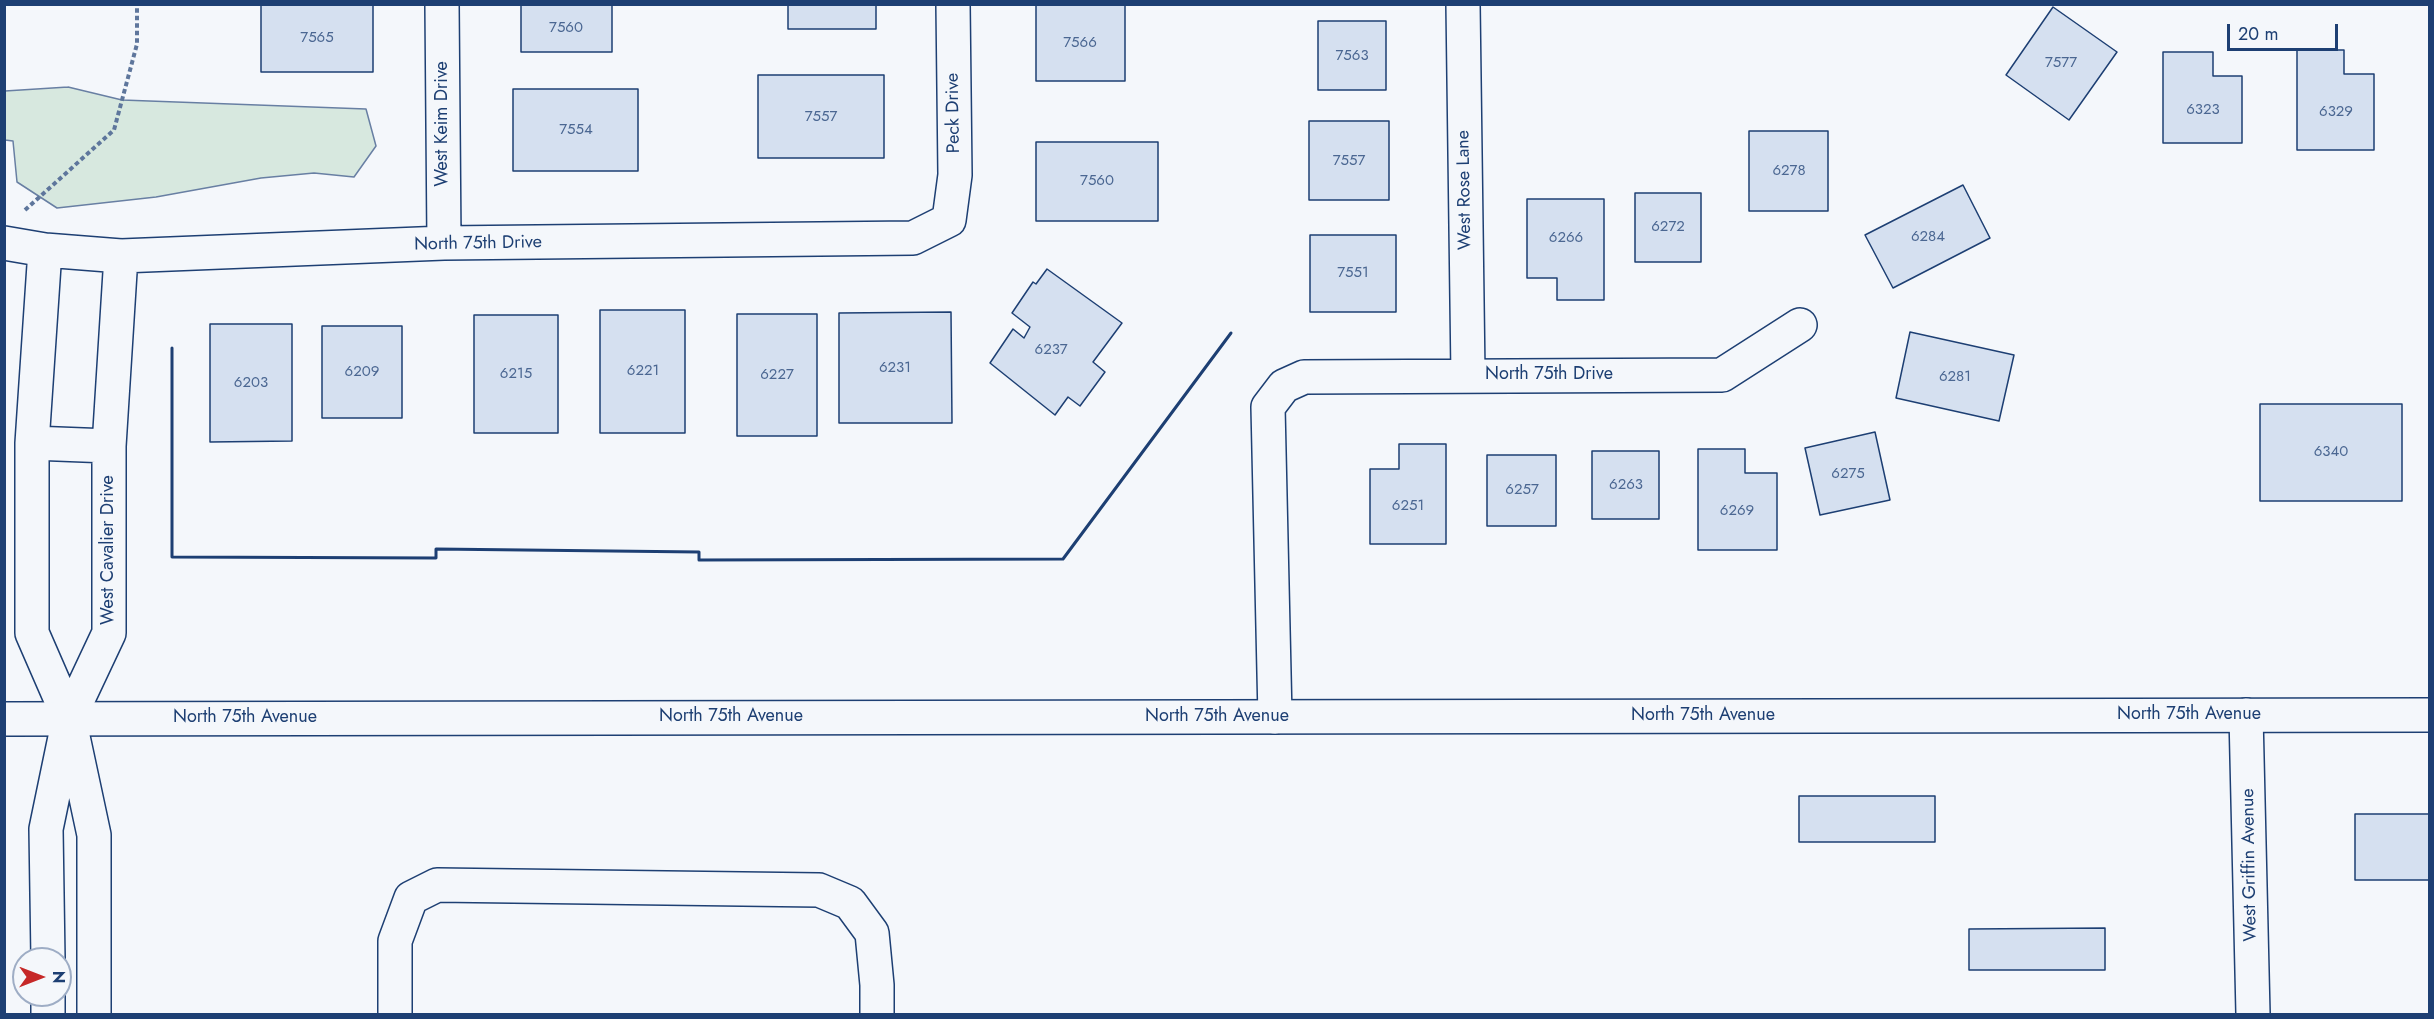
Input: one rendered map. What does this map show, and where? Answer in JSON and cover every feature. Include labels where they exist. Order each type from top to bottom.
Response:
[{"type":"street","name":"West Keim Drive","points":[[442,4],[444,243]]},
{"type":"street","name":"Peck Drive","points":[[949,220],[955,175],[953,4]]},
{"type":"street","name":"West Rose Lane","points":[[1463,4],[1468,375]]},
{"type":"street","name":"North 75th Drive","points":[[4,243],[45,250],[121,256],[444,243],[913,238],[949,220]]},
{"type":"street","points":[[45,250],[32,443],[32,633],[69,718],[94,835],[94,1014]]},
{"type":"street","name":"West Cavalier Drive","points":[[48,947],[46,829],[69,718],[110,633],[110,446],[121,256]]},
{"type":"street","name":"North 75th Drive","points":[[1275,717],[1268,407],[1284,386],[1304,377],[1722,375],[1800,325]]},
{"type":"street","points":[[32,443],[110,446]]},
{"type":"street","name":"West Griffin Avenue","points":[[2246,715],[2253,1014]]},
{"type":"street","name":"North 75th Avenue","points":[[4,719],[2430,716]]},
{"type":"street","points":[[394,1014],[395,940],[411,898],[437,885],[819,890],[850,903],[872,933],[877,1014]]},
{"type":"path","points":[[20,214],[114,130],[137,44],[137,4]]},
{"type":"shaded area","points":[[68,87],[122,100],[366,109],[376,146],[354,177],[314,173],[261,178],[156,197],[57,208],[17,182],[13,141],[5,140],[5,91]]},
{"type":"building","points":[[261,4],[373,4],[373,72],[261,72]]},
{"type":"building","points":[[521,4],[612,4],[612,52],[521,52]]},
{"type":"building","points":[[788,4],[876,4],[876,29],[788,29]]},
{"type":"building","points":[[1036,4],[1125,4],[1125,81],[1036,81]]},
{"type":"building","points":[[2053,7],[2117,52],[2069,120],[2006,75]]},
{"type":"building","points":[[1318,21],[1386,21],[1386,90],[1318,90]]},
{"type":"building","points":[[2297,50],[2344,50],[2344,74],[2374,74],[2374,150],[2297,150]]},
{"type":"building","points":[[2163,52],[2213,52],[2213,76],[2242,76],[2242,143],[2163,143]]},
{"type":"building","points":[[758,75],[884,75],[884,158],[758,158]]},
{"type":"building","points":[[513,89],[638,89],[638,171],[513,171]]},
{"type":"building","points":[[1309,121],[1389,121],[1389,200],[1309,200]]},
{"type":"building","points":[[1749,131],[1828,131],[1828,211],[1749,211]]},
{"type":"building","points":[[1036,142],[1158,142],[1158,221],[1036,221]]},
{"type":"building","points":[[1963,185],[1990,238],[1893,288],[1865,235]]},
{"type":"building","points":[[1635,193],[1701,193],[1701,262],[1635,262]]},
{"type":"building","points":[[1527,199],[1604,199],[1604,300],[1557,300],[1557,278],[1527,278]]},
{"type":"building","points":[[1310,235],[1396,235],[1396,312],[1310,312]]},
{"type":"building","points":[[1047,269],[1122,323],[1093,362],[1105,372],[1080,406],[1068,397],[1055,415],[990,363],[1013,329],[1024,338],[1030,327],[1012,313],[1033,282],[1036,284]]},
{"type":"building","points":[[600,310],[685,310],[685,433],[600,433]]},
{"type":"building","points":[[951,312],[952,423],[839,423],[839,313]]},
{"type":"building","points":[[737,314],[817,314],[817,436],[737,436]]},
{"type":"building","points":[[474,315],[558,315],[558,433],[474,433]]},
{"type":"building","points":[[210,324],[292,324],[292,441],[210,442]]},
{"type":"building","points":[[322,326],[402,326],[402,418],[322,418]]},
{"type":"building","points":[[1910,332],[2014,355],[1999,421],[1896,398]]},
{"type":"building","points":[[2260,404],[2402,404],[2402,501],[2260,501]]},
{"type":"building","points":[[1875,432],[1890,500],[1820,515],[1805,448]]},
{"type":"building","points":[[1399,444],[1446,444],[1446,544],[1370,544],[1370,469],[1399,469]]},
{"type":"building","points":[[1698,449],[1745,449],[1745,473],[1777,473],[1777,550],[1698,550]]},
{"type":"building","points":[[1592,451],[1659,451],[1659,519],[1592,519]]},
{"type":"building","points":[[1487,455],[1556,455],[1556,526],[1487,526]]},
{"type":"building","points":[[1799,796],[1935,796],[1935,842],[1799,842]]},
{"type":"building","points":[[2355,814],[2430,814],[2430,880],[2355,880]]},
{"type":"building","points":[[2105,928],[2105,970],[1969,970],[1969,929]]},
{"type":"wall","points":[[172,348],[172,557],[436,558],[436,549],[699,552],[699,560],[1063,559],[1231,333]]}]
